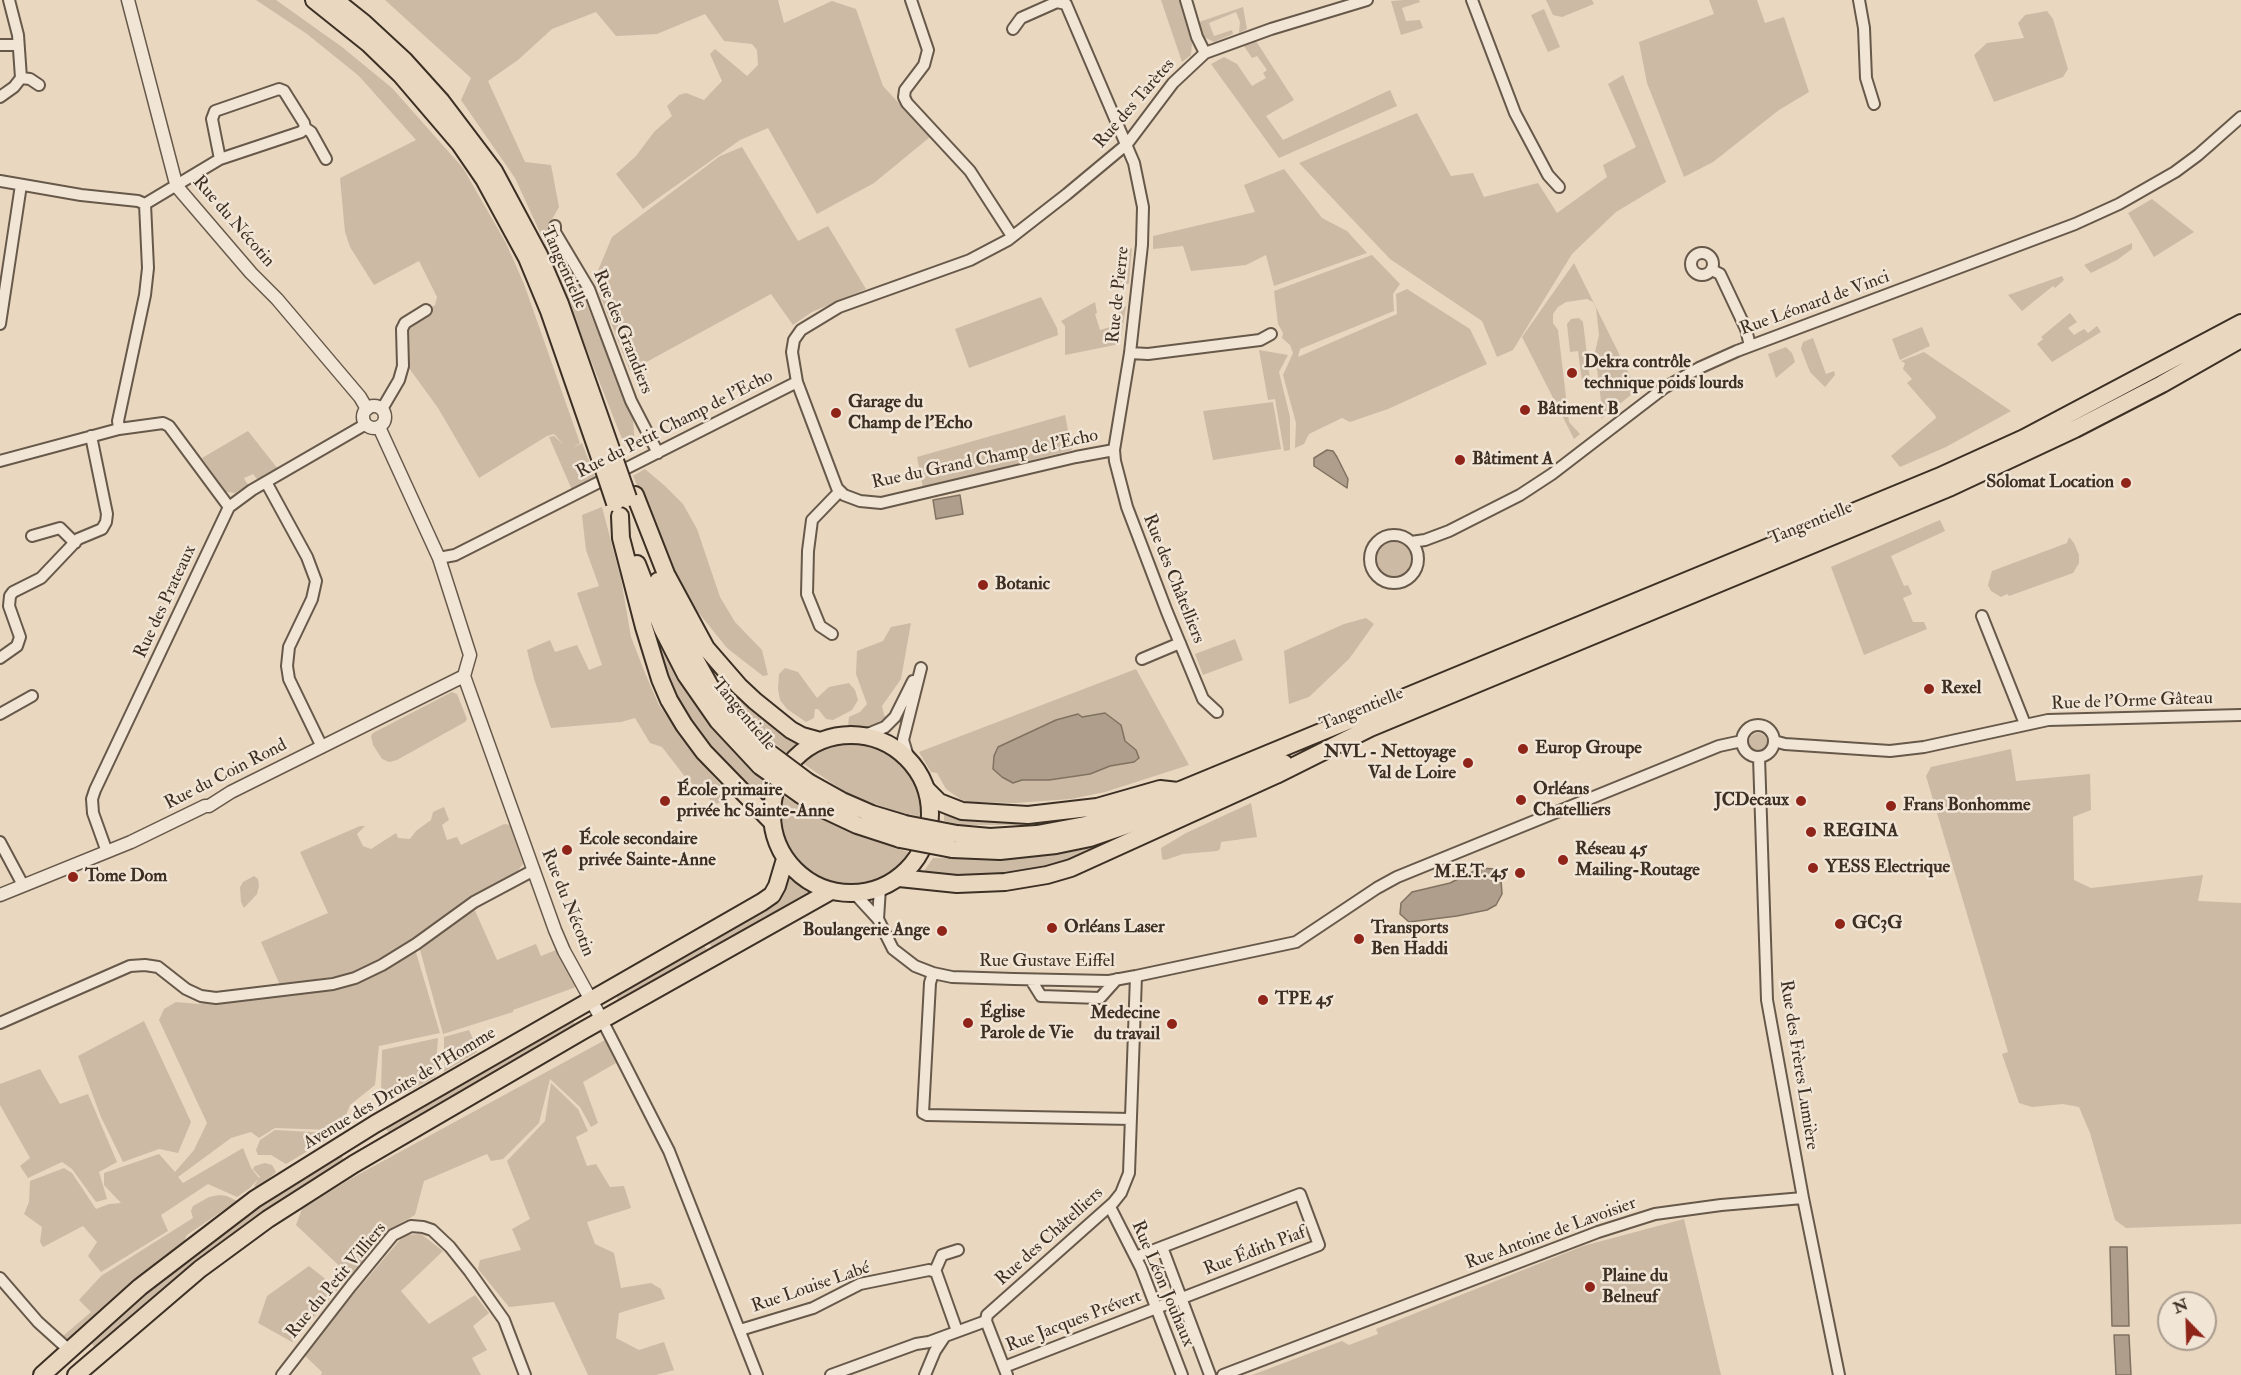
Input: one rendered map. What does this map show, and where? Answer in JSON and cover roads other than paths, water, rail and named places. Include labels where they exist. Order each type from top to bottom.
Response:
[{"type":"main road","name":"Tangentielle","points":[[314,0],[369,44],[401,75],[454,137],[484,179],[527,258],[606,455]]},
{"type":"main road","name":"Tangentielle","points":[[335,0],[404,60],[441,101],[494,171],[539,255],[560,304],[606,455]]},
{"type":"main road","points":[[2078,411],[2241,311]]},
{"type":"main road","name":"Tangentielle","points":[[955,842],[1037,834],[1075,826],[1143,806],[1938,477],[2078,411],[2241,323]]},
{"type":"main road","name":"Tangentielle","points":[[625,503],[693,658],[764,759],[804,789],[825,810],[857,825],[955,842],[973,851],[1019,849],[1090,838],[1154,816],[1951,487],[2020,456],[2162,384],[2241,339]]},
{"type":"main road","points":[[2162,384],[2206,368],[2241,350]]},
{"type":"main road","points":[[606,455],[625,503],[706,648],[755,701],[791,730],[820,741]]},
{"type":"main road","points":[[625,503],[621,538],[657,671],[669,700],[704,752],[772,822]]},
{"type":"main road","points":[[898,878],[957,884],[1005,882],[1047,875],[1071,868],[1276,775],[1370,728]]},
{"type":"main road","points":[[849,735],[863,736],[896,749],[920,774],[927,790],[931,814],[927,838],[916,860],[898,878],[880,888],[855,894],[831,891],[813,884],[785,859],[776,841],[772,822],[774,797],[783,774],[799,755],[820,741],[849,735]]},
{"type":"main road","points":[[927,790],[939,801],[962,811],[1028,816],[1097,807],[1160,789],[1178,791]]},
{"type":"main road","name":"Avenue des Droits de l'Homme","points":[[42,1375],[140,1287],[255,1199],[357,1135],[762,902],[772,895],[777,886],[785,859]]},
{"type":"main road","points":[[84,1373],[200,1269],[268,1219],[369,1156],[602,1020],[831,891]]},
{"type":"main road","points":[[357,1135],[369,1156]]},
{"type":"street","points":[[0,97],[14,87],[21,78],[18,35],[9,0]]},
{"type":"street","name":"Rue du Nécotin","points":[[128,0],[177,185],[251,273],[277,298],[365,405]]},
{"type":"street","points":[[911,0],[927,50],[924,65],[905,90],[904,97],[970,171],[1012,236]]},
{"type":"street","points":[[1186,0],[1197,37],[1205,53]]},
{"type":"street","name":"Rue des Tarètes","points":[[1012,236],[1127,144],[1173,83],[1205,53],[1271,28],[1367,0]]},
{"type":"street","points":[[1472,0],[1515,113],[1548,175],[1559,187]]},
{"type":"street","points":[[1859,0],[1864,28],[1866,78],[1874,104]]},
{"type":"street","name":"Rue de Pierre","points":[[1013,29],[1021,18],[1057,2],[1066,4],[1127,144],[1137,173],[1143,207],[1142,245],[1130,353],[1114,450]]},
{"type":"street","points":[[0,45],[18,45]]},
{"type":"street","points":[[21,78],[30,79],[39,84]]},
{"type":"street","points":[[220,159],[212,119],[218,109],[282,89],[326,159]]},
{"type":"street","name":"Rue Léonard de Vinci","points":[[1418,559],[1413,575],[1398,583],[1386,582],[1372,570],[1370,553],[1380,539],[1396,535],[1411,542],[1425,540],[1502,505],[1552,474],[1681,377],[1750,346],[2075,224],[2119,204],[2175,172],[2241,117]]},
{"type":"street","points":[[146,204],[220,159],[301,132],[305,128]]},
{"type":"street","points":[[0,181],[146,204]]},
{"type":"street","points":[[0,324],[21,185]]},
{"type":"street","points":[[118,429],[145,296],[148,268],[146,204]]},
{"type":"street","name":"Rue des Grandiers","points":[[555,226],[555,232],[589,289],[631,401],[658,453]]},
{"type":"street","name":"Rue du Petit Champ de l'Echo","points":[[439,558],[455,555],[797,382],[793,363],[794,340],[801,330],[839,307],[970,260],[1012,236]]},
{"type":"street","points":[[1712,270],[1720,274],[1746,329],[1750,346]]},
{"type":"street","points":[[0,459],[118,429],[155,423],[170,426],[229,507],[266,482],[363,426],[380,430],[385,420],[383,407],[399,380],[403,366],[402,329],[404,325],[426,310]]},
{"type":"street","points":[[1130,353],[1148,354],[1260,340],[1271,334]]},
{"type":"street","points":[[797,382],[833,480],[840,491],[812,520],[808,551],[807,594],[820,626],[832,634]]},
{"type":"street","points":[[363,426],[365,405],[383,407]]},
{"type":"street","name":"Rue du Nécotin","points":[[380,430],[439,558],[470,655],[464,676],[564,951],[669,1152],[757,1375]]},
{"type":"street","points":[[0,658],[17,646],[20,637],[9,606],[10,596],[18,589],[41,578],[75,543],[84,536],[102,529],[107,519],[92,436]]},
{"type":"street","name":"Rue du Grand Champ de l'Echo","points":[[840,491],[860,501],[881,503],[1114,450]]},
{"type":"street","name":"Rue des Châtelliers","points":[[1114,450],[1118,478],[1127,507],[1180,643],[1203,699],[1217,712]]},
{"type":"street","points":[[266,482],[307,557],[316,580],[312,598],[289,647],[287,666],[289,680],[322,747]]},
{"type":"street","name":"Rue des Prateaux","points":[[107,852],[93,813],[92,799],[95,790],[229,507]]},
{"type":"street","points":[[32,536],[60,528],[75,543]]},
{"type":"street","points":[[1418,559],[1427,545],[1449,531]]},
{"type":"street","points":[[1411,542],[1418,559]]},
{"type":"street","points":[[1982,616],[2025,724]]},
{"type":"street","points":[[1142,659],[1180,643]]},
{"type":"street","points":[[863,736],[885,727],[895,717],[921,668],[903,740],[909,760]]},
{"type":"street","name":"Rue du Coin Rond","points":[[0,895],[107,852],[209,806],[464,676]]},
{"type":"street","points":[[0,714],[32,696]]},
{"type":"street","name":"Rue de l'Orme Gâteau","points":[[1742,741],[1749,728],[1758,725],[1767,728],[1774,741],[1785,744],[1890,751],[1932,745],[2048,720],[2241,716]]},
{"type":"street","points":[[1742,741],[1745,751],[1759,757],[1770,752],[1774,741]]},
{"type":"street","name":"Rue Gustave Eiffel","points":[[855,894],[878,919],[893,949],[915,966],[933,973],[952,977],[1031,980],[1117,979],[1136,976],[1296,942],[1377,888],[1397,878],[1719,746],[1742,741]]},
{"type":"street","name":"Rue des Frères Lumière","points":[[1759,757],[1767,1000],[1803,1198],[1839,1375]]},
{"type":"street","points":[[0,842],[23,885]]},
{"type":"street","points":[[0,1023],[130,966],[145,965],[158,968],[194,993],[216,998],[333,984],[355,978],[416,944],[474,902],[534,870]]},
{"type":"street","points":[[878,919],[880,888]]},
{"type":"street","points":[[933,973],[930,983],[923,1113],[927,1115],[1131,1119]]},
{"type":"street","name":"Rue des Châtelliers","points":[[831,1375],[986,1321],[987,1316],[1110,1206],[1121,1193],[1129,1173],[1136,976]]},
{"type":"street","points":[[1031,980],[1041,996],[1100,998],[1117,979]]},
{"type":"street","name":"Rue Édith Piaf","points":[[1136,1257],[1300,1194],[1319,1245],[1156,1308]]},
{"type":"street","name":"Rue Antoine de Lavoisier","points":[[1223,1375],[1598,1232],[1655,1214],[1721,1205],[1803,1198]]},
{"type":"street","name":"Rue Léon Jouhaux","points":[[1110,1206],[1136,1257],[1182,1375]]},
{"type":"street","name":"Rue du Petit Villiers","points":[[282,1375],[393,1235],[411,1226],[432,1230],[450,1247],[470,1272],[504,1320],[525,1375]]},
{"type":"street","points":[[1162,1247],[1210,1375]]},
{"type":"street","points":[[957,1331],[935,1271],[942,1255],[958,1250]]},
{"type":"street","name":"Rue Louise Labé","points":[[740,1330],[813,1308],[860,1284],[929,1270],[935,1271]]},
{"type":"street","points":[[0,1278],[38,1322],[69,1350]]},
{"type":"street","name":"Rue Jacques Prévert","points":[[1006,1371],[1156,1308]]},
{"type":"street","points":[[986,1321],[1006,1371]]},
{"type":"street","points":[[925,1375],[945,1336]]},
{"type":"place","name":"Dekra contrôle technique poids lourds","points":[[1572,373]]},
{"type":"place","name":"Bâtiment B","points":[[1525,410]]},
{"type":"place","name":"Garage du Champ de l'Echo","points":[[836,413]]},
{"type":"place","name":"Bâtiment A","points":[[1460,460]]},
{"type":"place","name":"Solomat Location","points":[[2126,483]]},
{"type":"place","name":"Botanic","points":[[983,585]]},
{"type":"place","name":"Rexel","points":[[1929,689]]},
{"type":"place","name":"Europ Groupe","points":[[1523,749]]},
{"type":"place","name":"NVL - Nettoyage Val de Loire","points":[[1468,763]]},
{"type":"place","name":"Orléans Chatelliers","points":[[1521,800]]},
{"type":"place","name":"École primaire privée hc Sainte-Anne","points":[[665,801]]},
{"type":"place","name":"JCDecaux","points":[[1801,801]]},
{"type":"place","name":"Frans Bonhomme","points":[[1891,806]]},
{"type":"place","name":"REGINA","points":[[1811,832]]},
{"type":"place","name":"École secondaire privée Sainte-Anne","points":[[567,850]]},
{"type":"place","name":"Réseau 45 Mailing-Routage","points":[[1563,860]]},
{"type":"place","name":"YESS Electrique","points":[[1813,868]]},
{"type":"place","name":"M.E.T. 45","points":[[1520,873]]},
{"type":"place","name":"Tome Dom","points":[[73,877]]},
{"type":"place","name":"GC3G","points":[[1840,924]]},
{"type":"place","name":"Orléans Laser","points":[[1052,928]]},
{"type":"place","name":"Boulangerie Ange","points":[[942,931]]},
{"type":"place","name":"Transports Ben Haddi","points":[[1359,939]]},
{"type":"place","name":"TPE 45","points":[[1263,1000]]},
{"type":"place","name":"Église Parole de Vie","points":[[968,1023]]},
{"type":"place","name":"Medecine du travail","points":[[1172,1024]]},
{"type":"place","name":"Plaine du Belneuf","points":[[1590,1287]]}]
